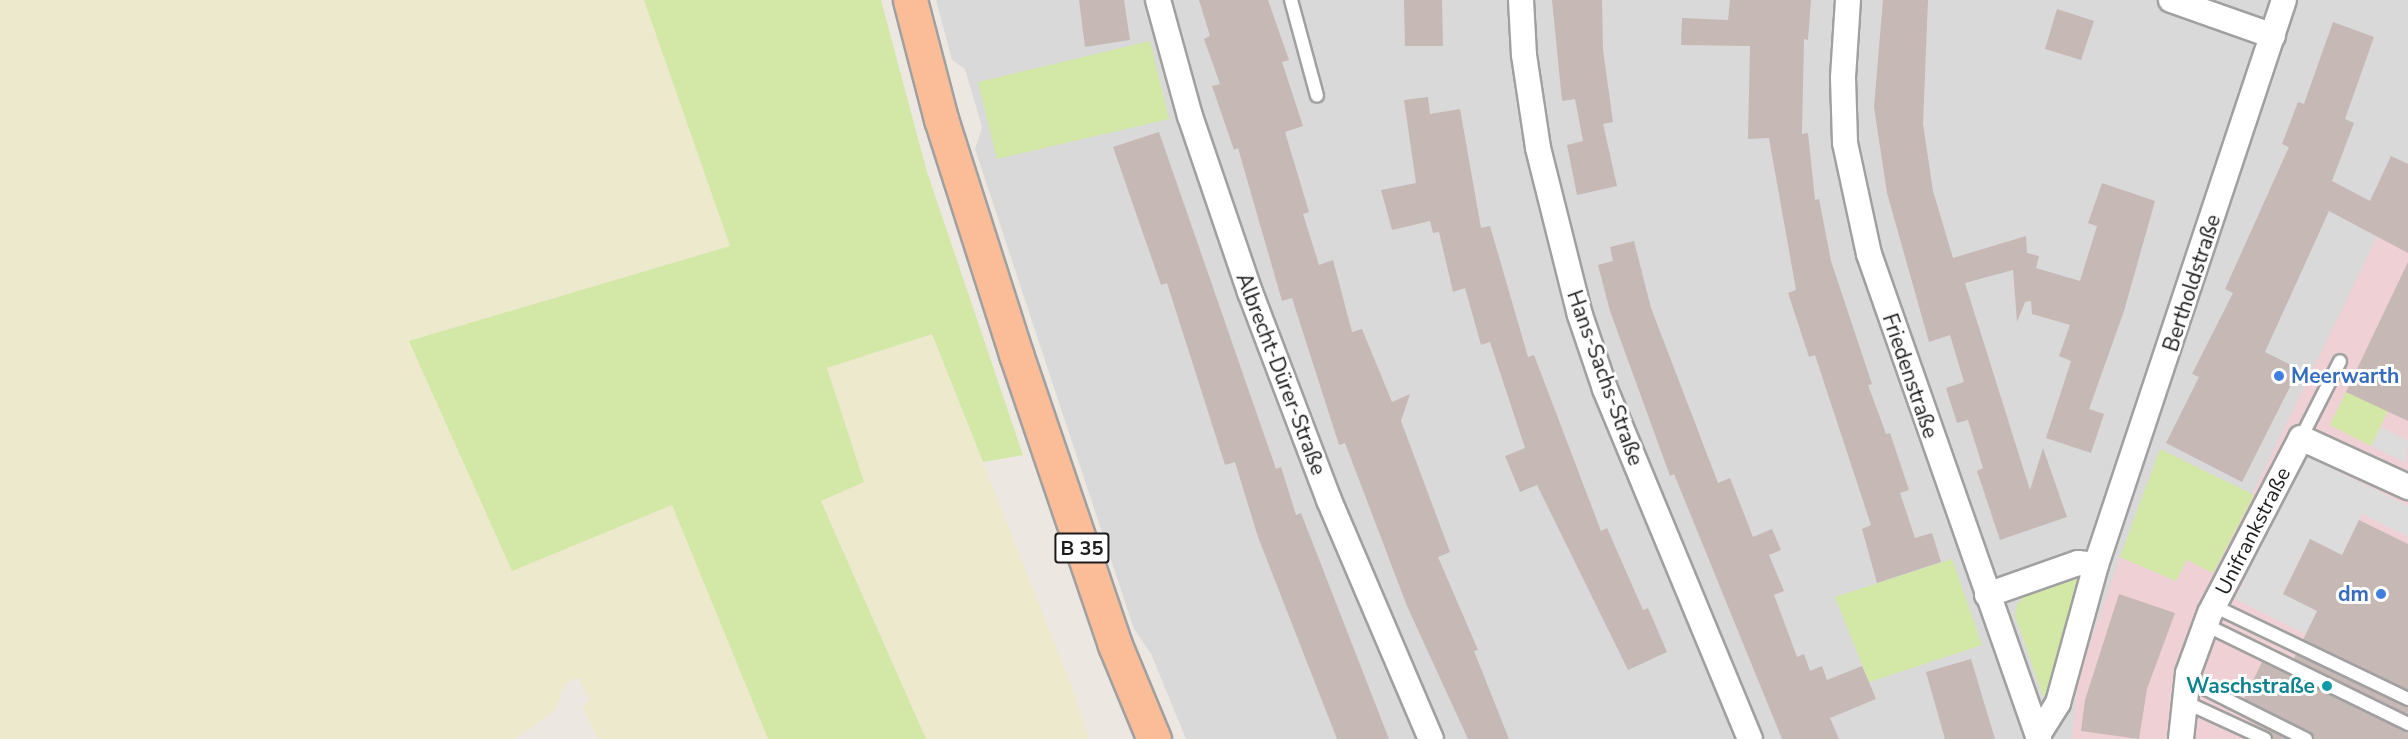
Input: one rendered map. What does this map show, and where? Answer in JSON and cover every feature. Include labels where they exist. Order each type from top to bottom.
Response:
[{"type":"main road","name":"B 35","points":[[910,0],[941,119],[1016,354],[1115,645],[1154,739]]},
{"type":"street","name":"Albrecht-Dürer-Straße","points":[[1158,0],[1193,126],[1250,292],[1329,500],[1431,739]]},
{"type":"street","name":"Hans-Sachs-Straße","points":[[1521,0],[1524,55],[1538,148],[1580,315],[1605,389],[1750,739]]},
{"type":"street","name":"Friedenstraße","points":[[1848,0],[1843,78],[1845,143],[1869,254],[2038,737]]},
{"type":"street","points":[[2171,0],[2273,36]]},
{"type":"street","name":"Bertholdstraße","points":[[2038,737],[2058,703],[2096,565],[2284,0]]},
{"type":"street","points":[[2301,438],[2408,487]]},
{"type":"street","name":"Unifrankstraße","points":[[2181,739],[2186,691],[2210,615],[2301,438]]},
{"type":"street","points":[[1987,595],[2078,563],[2096,565]]},
{"type":"lane","points":[[1291,0],[1317,96]]},
{"type":"lane","points":[[2301,438],[2340,361]]},
{"type":"lane","points":[[2210,615],[2408,699]]},
{"type":"lane","points":[[2210,615],[2408,724]]},
{"type":"lane","points":[[2186,691],[2265,739]]},
{"type":"lane","points":[[2186,691],[2306,739]]},
{"type":"shaded area","points":[[0,0],[644,0],[730,246],[410,341],[512,570],[672,504],[768,739],[598,739],[582,707],[590,700],[578,677],[564,685],[556,710],[515,739],[0,739]]},
{"type":"shaded area","points":[[936,0],[2408,0],[2408,739],[1186,739],[1151,654],[1134,629],[975,149],[982,127],[965,69],[952,60]]},
{"type":"shaded area","points":[[2408,173],[2408,739],[2072,739],[2078,677],[2120,557],[2176,581],[2187,560],[2214,573]]},
{"type":"shaded area","points":[[932,334],[1072,687],[1089,739],[926,739],[821,500],[864,481],[827,368]]},
{"type":"shaded area","points":[[2381,427],[2408,441],[2406,463],[2371,446]]},
{"type":"shaded area","points":[[2305,455],[2408,506],[2408,537],[2362,514],[2342,555],[2310,539],[2283,593],[2317,611],[2306,634],[2235,599]]},
{"type":"green space","points":[[644,0],[881,0],[927,172],[1023,455],[983,462],[932,334],[827,368],[864,482],[821,501],[926,739],[768,739],[672,505],[512,571],[409,341],[730,246]]},
{"type":"green space","points":[[1150,41],[1169,119],[997,159],[978,82]]},
{"type":"green space","points":[[2346,392],[2388,411],[2371,446],[2330,425]]},
{"type":"green space","points":[[2160,449],[2254,495],[2213,573],[2187,560],[2176,581],[2120,557]]},
{"type":"green space","points":[[1952,559],[1982,645],[1869,682],[1835,597]]},
{"type":"green space","points":[[2071,577],[2080,580],[2049,693],[2043,696],[2015,616],[2017,605],[2023,597]]},
{"type":"building","points":[[1079,0],[1124,0],[1130,40],[1085,47]]},
{"type":"building","points":[[1199,0],[1268,0],[1289,60],[1282,62],[1303,126],[1285,132],[1309,212],[1303,214],[1319,265],[1333,260],[1352,332],[1362,329],[1392,402],[1410,394],[1401,421],[1450,552],[1438,557],[1478,650],[1474,651],[1509,739],[1468,739],[1407,606],[1345,443],[1339,445],[1292,298],[1282,301],[1238,148],[1234,150],[1212,86],[1220,84],[1204,39],[1210,36]]},
{"type":"building","points":[[1404,0],[1442,0],[1443,46],[1405,46]]},
{"type":"building","points":[[1552,0],[1602,0],[1603,50],[1613,122],[1603,124],[1617,186],[1577,195],[1567,145],[1583,141],[1575,99],[1562,101]]},
{"type":"building","points":[[1730,0],[1811,0],[1808,40],[1804,39],[1802,134],[1808,133],[1815,200],[1819,199],[1831,261],[1872,384],[1868,385],[1886,434],[1890,433],[1909,490],[1900,493],[1915,538],[1932,533],[1941,562],[1877,583],[1862,529],[1871,525],[1815,355],[1809,357],[1788,293],[1796,290],[1769,138],[1748,139],[1750,46],[1681,45],[1682,18],[1728,20]]},
{"type":"building","points":[[1883,0],[1928,0],[1923,124],[1933,191],[1953,258],[2026,236],[2027,253],[2039,256],[2036,268],[2080,281],[2097,226],[2088,223],[2102,183],[2155,201],[2124,311],[2089,409],[2104,414],[2091,453],[2046,438],[2071,361],[2059,356],[2070,325],[2032,314],[2031,301],[2025,302],[2017,322],[2013,270],[1965,283],[2030,490],[2043,448],[2067,517],[2000,540],[1977,471],[1983,468],[1968,420],[1957,423],[1946,388],[1964,382],[1950,335],[1929,342],[1887,193],[1874,107]]},
{"type":"building","points":[[2057,9],[2094,21],[2081,60],[2045,49]]},
{"type":"building","points":[[2333,22],[2374,37],[2345,119],[2354,123],[2332,181],[2370,201],[2391,156],[2408,164],[2408,253],[2329,211],[2265,352],[2299,369],[2242,482],[2166,443],[2199,377],[2192,374],[2233,293],[2225,289],[2289,147],[2282,144],[2298,102],[2304,104]]},
{"type":"building","points":[[1428,97],[1430,114],[1460,109],[1481,228],[1490,226],[1528,357],[1534,355],[1601,531],[1607,528],[1643,610],[1648,608],[1667,652],[1628,670],[1537,485],[1520,492],[1505,456],[1525,448],[1490,342],[1481,345],[1465,288],[1453,292],[1439,232],[1433,233],[1430,221],[1392,230],[1381,190],[1416,183],[1404,100]]},
{"type":"building","points":[[1159,132],[1276,469],[1281,467],[1296,515],[1301,513],[1389,739],[1337,739],[1258,537],[1235,462],[1225,465],[1167,283],[1161,285],[1113,147]]},
{"type":"building","points":[[1634,241],[1651,308],[1718,483],[1730,478],[1753,537],[1772,529],[1781,550],[1769,555],[1784,591],[1774,595],[1797,657],[1804,654],[1810,671],[1822,666],[1827,680],[1862,666],[1876,699],[1830,718],[1839,739],[1782,739],[1674,474],[1670,476],[1610,311],[1598,265],[1613,261],[1610,247]]},
{"type":"building","points":[[2408,262],[2408,421],[2346,392]]},
{"type":"building","points":[[2359,520],[2408,544],[2408,690],[2303,640],[2317,611],[2283,594],[2310,539],[2342,555]]},
{"type":"building","points":[[2119,594],[2175,613],[2147,689],[2139,739],[2081,731],[2085,700]]},
{"type":"building","points":[[2296,654],[2408,707],[2408,715],[2294,659]]},
{"type":"building","points":[[1971,659],[1995,739],[1945,739],[1926,672]]},
{"type":"building","points":[[2262,662],[2408,732],[2408,739],[2314,739],[2310,732],[2244,699]]},
{"type":"building","points":[[2237,714],[2288,739],[2273,739],[2269,732]]},
{"type":"place","name":"Meerwarth","points":[[2279,376]]},
{"type":"place","name":"dm","points":[[2381,594]]},
{"type":"place","name":"Waschstraße","points":[[2327,686]]}]
